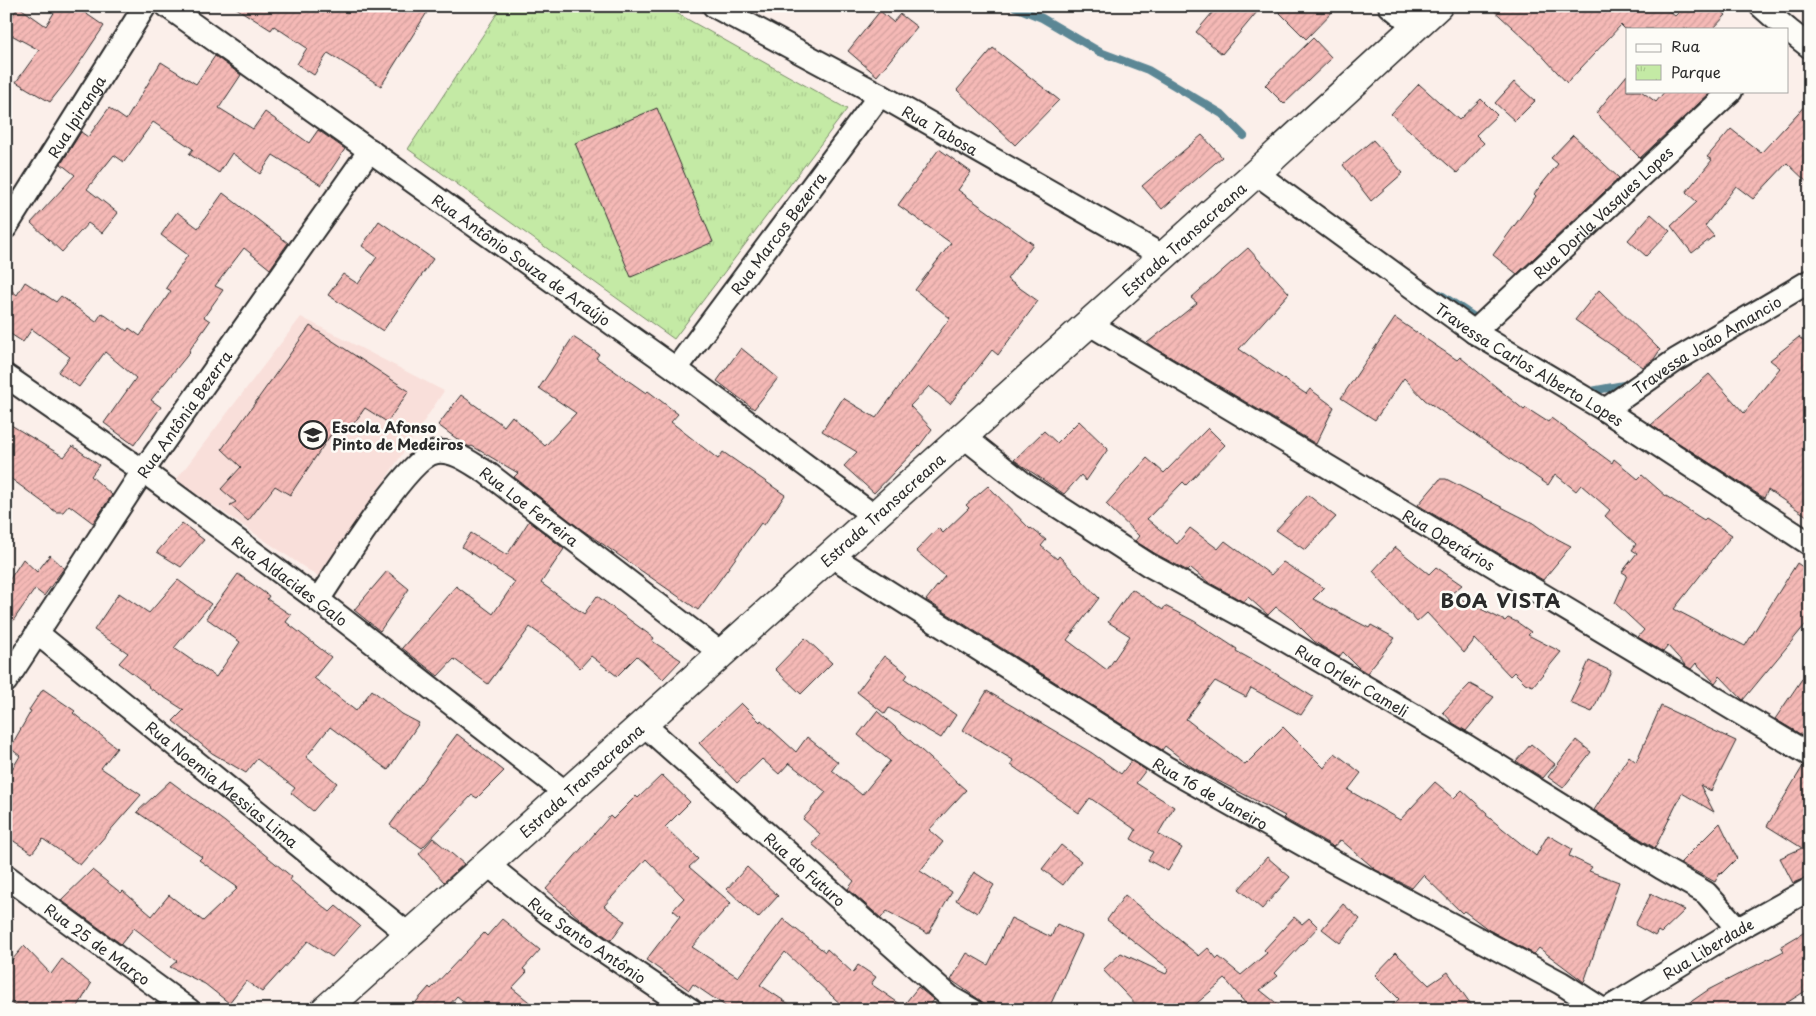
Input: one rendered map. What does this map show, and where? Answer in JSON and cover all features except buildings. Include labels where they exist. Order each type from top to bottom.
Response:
[{"type":"street","name":"Rua Ipiranga","points":[[6,226],[145,6]]},
{"type":"street","name":"Rua Antônio Souza de Araújo","points":[[168,6],[676,369],[874,516]]},
{"type":"street","name":"Rua Tabosa","points":[[714,6],[880,96],[1163,256]]},
{"type":"street","points":[[1390,6],[1415,26]]},
{"type":"street","name":"Estrada Transacreana","points":[[328,1009],[408,934],[1256,173],[1438,6]]},
{"type":"street","points":[[1761,6],[1784,28]]},
{"type":"street","name":"Rua Dorila Vasques Lopes","points":[[1474,332],[1730,92]]},
{"type":"street","name":"Rua Marcos Bezerra","points":[[676,369],[880,96]]},
{"type":"street","name":"Rua Antônia Bezerra","points":[[6,681],[143,471],[370,150]]},
{"type":"street","name":"Travessa Carlos Alberto Lopes","points":[[1256,173],[1474,332],[1605,410],[1810,544]]},
{"type":"street","name":"Travessa João Amancio","points":[[1605,410],[1676,360],[1810,280]]},
{"type":"street","name":"Rua Operários","points":[[1088,324],[1810,755]]},
{"type":"street","name":"Rua Aldacides Galo","points":[[6,376],[143,471],[318,600],[566,793]]},
{"type":"street","name":"Rua Orleir Cameli","points":[[963,436],[1025,485],[1149,565],[1252,621],[1460,742],[1662,868],[1706,893],[1738,929]]},
{"type":"street","name":"Rua Loe Ferreira","points":[[318,600],[401,480],[424,457],[437,452],[453,453],[486,472],[721,653]]},
{"type":"street","name":"Rua 16 de Janeiro","points":[[830,555],[1165,767],[1325,858],[1561,983],[1605,1010]]},
{"type":"street","name":"Rua Noemia Messias Lima","points":[[37,633],[408,934]]},
{"type":"street","name":"Rua do Futuro","points":[[642,724],[951,998],[972,1010]]},
{"type":"street","name":"Rua Santo Antônio","points":[[487,864],[548,914],[691,1010]]},
{"type":"street","name":"Rua 25 de Março","points":[[6,876],[189,1010]]},
{"type":"street","name":"Rua Liberdade","points":[[1605,1010],[1738,929],[1810,889]]},
{"type":"shaded area","name":"Escola Afonso Pinto de Medeiros","points":[[301,317],[444,391],[320,578],[176,480]]},
{"type":"green space","points":[[502,6],[664,6],[847,109],[674,339],[408,149]]},
{"type":"waterway","points":[[1013,6],[1042,18],[1100,52],[1148,70],[1222,114],[1244,136]]},
{"type":"waterway","points":[[1440,294],[1482,322]]},
{"type":"waterway","points":[[1586,392],[1629,384]]},
{"type":"place","name":"Escola Afonso Pinto de Medeiros","points":[[313,435]]},
{"type":"district","name":"BOA VISTA","points":[[1501,600]]}]
